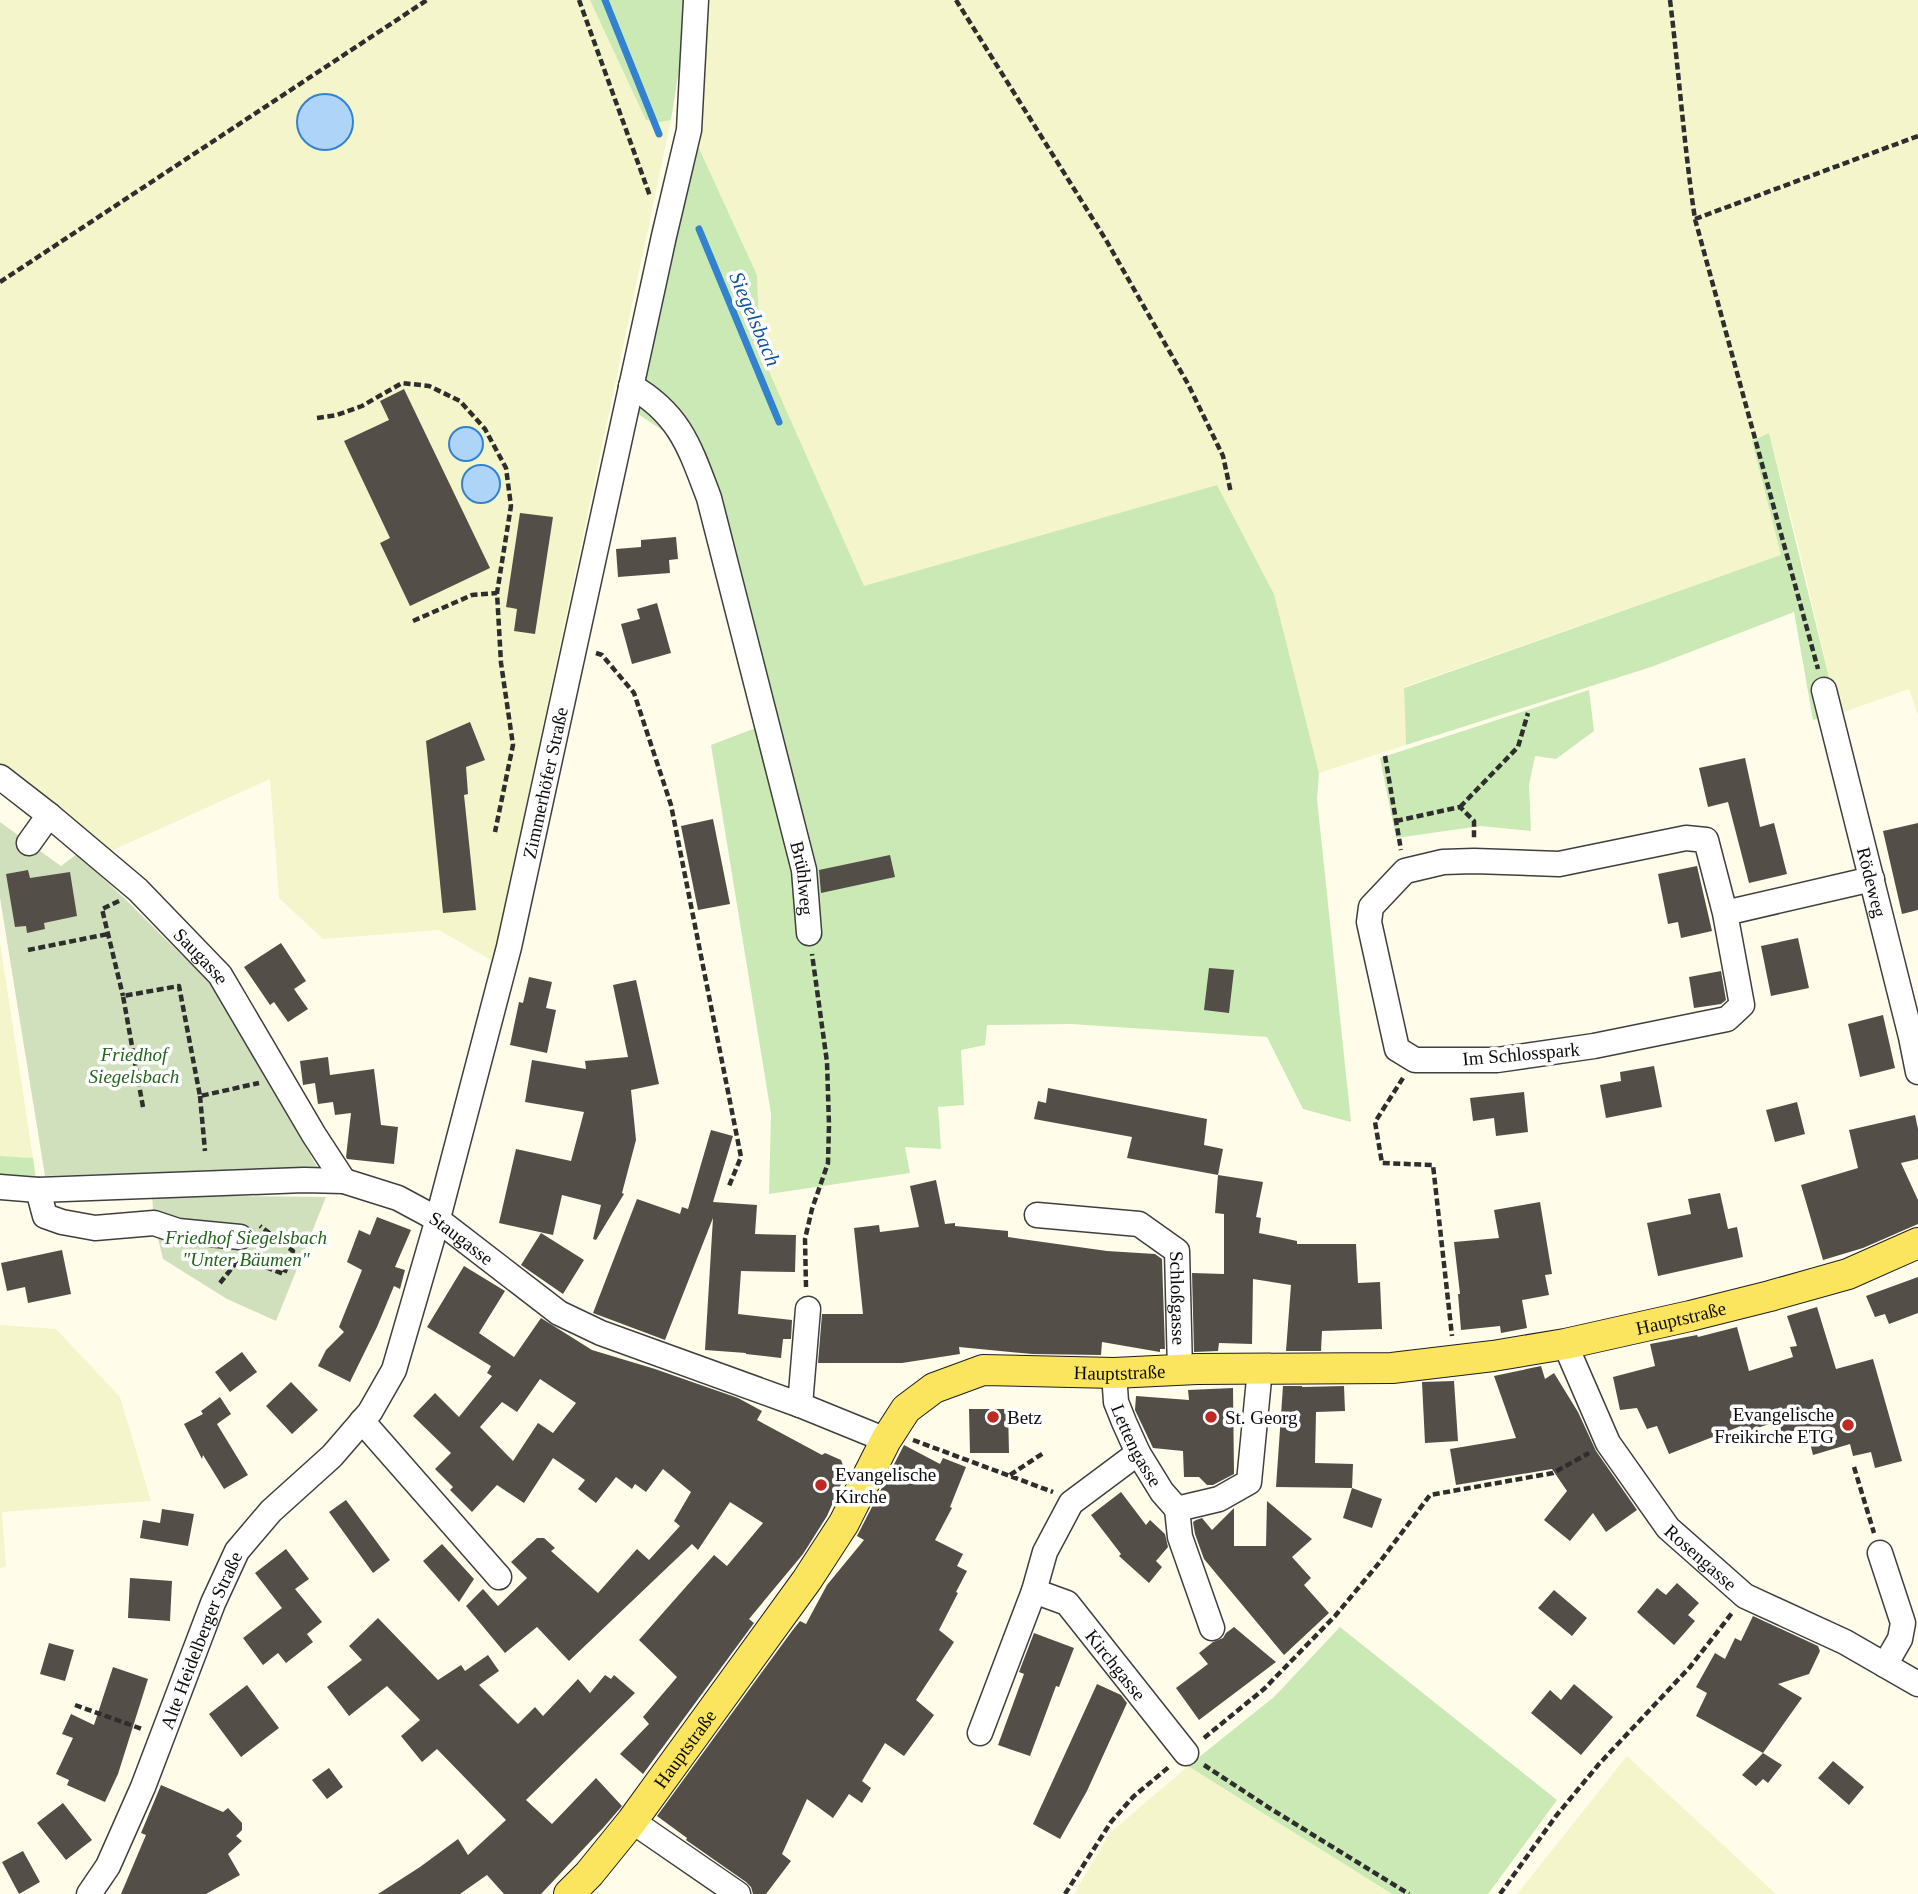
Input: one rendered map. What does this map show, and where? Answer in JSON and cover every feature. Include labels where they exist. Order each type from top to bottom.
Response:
[{"type":"main road","name":"Hauptstraße","points":[[569,1894],[632,1821],[807,1580],[844,1523],[906,1409],[934,1388],[983,1370],[1114,1373],[1392,1368],[1565,1344],[1690,1317],[1848,1274],[1918,1243]]},
{"type":"street","name":"Zimmerhöfer Straße","points":[[438,1219],[509,947],[664,236],[690,130],[696,0]]},
{"type":"street","name":"Brühlweg","points":[[631,386],[647,395],[676,423],[688,444],[709,498],[804,870],[809,933]]},
{"type":"street","name":"Rödeweg","points":[[1824,690],[1918,1072]]},
{"type":"street","name":"Saugasse","points":[[0,777],[138,890],[220,975],[344,1181]]},
{"type":"street","points":[[29,843],[49,815]]},
{"type":"street","name":"Im Schlosspark","points":[[1405,871],[1443,862],[1559,864],[1686,838],[1706,840],[1725,913],[1742,1005],[1727,1019],[1594,1046],[1497,1060],[1415,1060]]},
{"type":"street","points":[[1405,871],[1371,906],[1369,922],[1397,1049],[1415,1060]]},
{"type":"street","points":[[1725,913],[1872,879]]},
{"type":"street","name":"Staugasse","points":[[0,1187],[38,1190],[344,1181],[398,1198],[438,1219],[559,1313],[601,1333],[889,1436]]},
{"type":"street","points":[[38,1190],[45,1216],[62,1222],[95,1228],[154,1223],[240,1247]]},
{"type":"street","name":"Schloßgasse","points":[[1037,1215],[1139,1224],[1177,1251],[1180,1370]]},
{"type":"street","name":"Alte Heidelberger Straße","points":[[89,1894],[108,1866],[143,1787],[213,1603],[237,1551],[271,1511],[332,1456],[370,1412],[394,1370],[438,1219]]},
{"type":"street","points":[[800,1405],[808,1309]]},
{"type":"street","name":"Rosengasse","points":[[1565,1344],[1608,1443],[1668,1528],[1745,1596],[1844,1642],[1918,1684]]},
{"type":"street","points":[[1212,1628],[1180,1538],[1177,1508],[1219,1499],[1249,1482],[1259,1369]]},
{"type":"street","name":"Lettengasse","points":[[1114,1373],[1116,1402],[1138,1453],[1162,1492],[1177,1508]]},
{"type":"street","points":[[362,1420],[499,1577]]},
{"type":"street","points":[[980,1733],[1034,1591],[1045,1552],[1071,1503],[1138,1453]]},
{"type":"street","points":[[1880,1553],[1903,1623],[1899,1639],[1885,1665]]},
{"type":"street","name":"Kirchgasse","points":[[1034,1591],[1067,1603],[1186,1753]]},
{"type":"street","points":[[632,1821],[738,1894]]},
{"type":"path","points":[[0,282],[427,0]]},
{"type":"path","points":[[579,0],[651,199]]},
{"type":"path","points":[[956,0],[1106,240],[1188,384],[1223,456],[1231,493]]},
{"type":"path","points":[[1670,0],[1686,159],[1695,219],[1824,690]]},
{"type":"path","points":[[1695,219],[1918,136]]},
{"type":"path","points":[[317,418],[337,415],[362,406],[402,383],[429,386],[460,401],[485,429],[506,468],[511,506],[496,593],[501,663],[513,745],[495,832]]},
{"type":"path","points":[[413,621],[472,595],[496,593]]},
{"type":"path","points":[[574,647],[601,655],[634,693],[671,805],[741,1157],[729,1186]]},
{"type":"path","points":[[1396,821],[1460,807],[1518,747],[1528,713]]},
{"type":"path","points":[[1385,755],[1405,871]]},
{"type":"path","points":[[1460,807],[1474,821],[1474,861]]},
{"type":"path","points":[[138,890],[102,909],[123,996],[143,1107]]},
{"type":"path","name":"Brühlweg","points":[[808,1309],[804,1239],[828,1163],[830,1125],[827,1062],[809,933]]},
{"type":"path","points":[[29,950],[108,934]]},
{"type":"path","points":[[123,996],[179,986],[200,1096],[205,1151]]},
{"type":"path","points":[[1415,1060],[1375,1122],[1382,1163],[1433,1165],[1454,1360]]},
{"type":"path","points":[[200,1096],[279,1076]]},
{"type":"path","points":[[220,1283],[240,1247]]},
{"type":"path","points":[[889,1436],[1061,1495],[1071,1503]]},
{"type":"path","points":[[1065,1894],[1111,1822],[1133,1797],[1264,1689],[1335,1616],[1430,1495],[1553,1473],[1608,1443]]},
{"type":"path","points":[[1009,1476],[1045,1452]]},
{"type":"path","points":[[1854,1467],[1880,1553]]},
{"type":"path","points":[[1500,1894],[1556,1816],[1599,1764],[1690,1667],[1745,1596]]},
{"type":"path","points":[[75,1705],[162,1737]]},
{"type":"path","points":[[1186,1753],[1270,1809],[1409,1894]]},
{"type":"green space","points":[[0,0],[590,0],[615,51],[661,122],[671,120],[493,961],[439,930],[323,939],[279,898],[270,779],[111,851],[0,763]]},
{"type":"green space","points":[[590,0],[686,0],[684,38],[671,120],[646,120]]},
{"type":"green space","points":[[710,0],[1918,0],[1918,715],[1909,689],[1838,714],[1769,433],[1752,441],[1781,555],[1404,687],[1406,745],[1319,773],[1274,594],[1217,485],[864,587],[760,351],[757,275],[692,133]]},
{"type":"green space","points":[[692,133],[757,275],[760,351],[864,586],[1217,485],[1274,594],[1319,773],[1317,799],[1351,1122],[1303,1109],[1267,1037],[1071,1024],[987,1025],[985,1045],[961,1050],[964,1105],[938,1107],[941,1149],[905,1147],[910,1173],[769,1194],[771,1114],[711,745],[774,721],[737,626],[677,440],[632,410]]},
{"type":"green space","points":[[1769,433],[1838,714],[1813,720],[1794,612],[1651,667],[1406,745],[1404,688],[1781,555],[1752,441]]},
{"type":"green space","points":[[1589,690],[1594,731],[1556,759],[1535,756],[1529,785],[1531,831],[1481,826],[1396,838],[1380,758]]},
{"type":"green space","name":"Friedhof Siegelsbach","points":[[0,822],[61,866],[77,854],[209,982],[319,1170],[256,1169],[45,1176],[0,898]]},
{"type":"green space","points":[[0,943],[33,1158],[0,1156]]},
{"type":"green space","points":[[0,1156],[33,1158],[36,1180],[0,1178]]},
{"type":"green space","name":"Friedhof Siegelsbach \"Unter Bäumen\"","points":[[152,1195],[326,1197],[276,1321],[227,1299],[163,1259],[154,1223]]},
{"type":"green space","points":[[0,1325],[56,1329],[120,1397],[151,1501],[2,1512],[6,1567],[0,1568]]},
{"type":"green space","points":[[1340,1627],[1557,1800],[1488,1894],[1392,1894],[1188,1766],[1274,1697]]},
{"type":"green space","points":[[1627,1756],[1776,1894],[1517,1894]]},
{"type":"green space","points":[[1188,1766],[1392,1894],[1074,1894],[1110,1833]]},
{"type":"water","points":[[325,94],[336,96],[345,102],[351,111],[351,133],[345,142],[336,148],[325,150],[314,148],[305,142],[299,133],[297,122],[299,111],[305,102],[314,96]]},
{"type":"water","points":[[466,427],[478,432],[483,444],[478,456],[466,461],[454,456],[449,444],[454,432]]},
{"type":"water","points":[[481,465],[495,470],[500,484],[495,498],[481,503],[467,498],[462,484],[467,470]]},
{"type":"building","points":[[404,389],[490,568],[410,606],[380,543],[390,538],[344,441],[389,420],[380,401]]},
{"type":"building","points":[[520,513],[553,517],[535,634],[514,631],[517,609],[506,607]]},
{"type":"building","points":[[676,537],[678,559],[669,560],[670,573],[618,577],[616,549],[641,547],[641,540]]},
{"type":"building","points":[[657,603],[671,653],[632,664],[621,624],[640,619],[637,609]]},
{"type":"building","points":[[470,722],[485,760],[466,767],[468,794],[464,795],[476,910],[443,913],[426,741]]},
{"type":"building","points":[[1745,758],[1760,827],[1774,823],[1787,874],[1749,883],[1728,802],[1708,807],[1699,768]]},
{"type":"building","points":[[713,819],[730,904],[698,910],[681,826]]},
{"type":"building","points":[[1918,823],[1918,910],[1902,914],[1883,831]]},
{"type":"building","points":[[890,855],[895,877],[821,893],[819,870]]},
{"type":"building","points":[[1697,866],[1712,931],[1681,938],[1678,922],[1668,924],[1658,874]]},
{"type":"building","points":[[28,870],[30,878],[70,872],[77,916],[44,923],[45,929],[27,933],[26,926],[15,927],[6,874]]},
{"type":"building","points":[[1798,938],[1809,988],[1771,996],[1761,946]]},
{"type":"building","points":[[281,943],[306,981],[294,989],[308,1009],[288,1022],[274,1002],[270,1005],[244,967]]},
{"type":"building","points":[[1209,968],[1234,970],[1229,1013],[1204,1010]]},
{"type":"building","points":[[1721,971],[1726,1000],[1721,1004],[1694,1008],[1689,977]]},
{"type":"building","points":[[529,977],[552,982],[546,1008],[556,1010],[547,1053],[510,1045],[519,1002],[523,1003]]},
{"type":"building","points":[[636,980],[659,1084],[631,1090],[636,1140],[622,1193],[624,1194],[596,1240],[593,1239],[601,1205],[562,1195],[553,1235],[499,1223],[516,1149],[571,1161],[584,1112],[525,1102],[532,1060],[586,1069],[585,1061],[628,1057],[613,985]]},
{"type":"building","points":[[1883,1015],[1895,1068],[1860,1077],[1848,1024]]},
{"type":"building","points":[[328,1057],[330,1075],[374,1069],[381,1125],[398,1127],[394,1164],[347,1159],[351,1113],[335,1115],[333,1102],[318,1104],[315,1083],[303,1085],[300,1061]]},
{"type":"building","points":[[1654,1066],[1662,1107],[1606,1118],[1600,1085],[1621,1081],[1620,1072]]},
{"type":"building","points":[[1048,1088],[1207,1119],[1204,1145],[1223,1149],[1218,1175],[1127,1158],[1132,1137],[1034,1119],[1038,1101],[1046,1103]]},
{"type":"building","points":[[1524,1092],[1528,1132],[1496,1136],[1494,1118],[1473,1121],[1470,1098]]},
{"type":"building","points":[[1797,1102],[1805,1134],[1775,1142],[1766,1110]]},
{"type":"building","points":[[1915,1115],[1918,1159],[1901,1163],[1918,1200],[1918,1224],[1863,1248],[1823,1260],[1801,1185],[1858,1168],[1849,1130]]},
{"type":"building","points":[[711,1130],[733,1136],[713,1202],[757,1205],[755,1234],[796,1235],[795,1272],[741,1271],[738,1314],[792,1320],[791,1339],[783,1339],[781,1358],[705,1350],[713,1218],[665,1340],[593,1313],[637,1199],[680,1214],[682,1207],[688,1209]]},
{"type":"building","points":[[1218,1175],[1263,1182],[1256,1217],[1261,1218],[1259,1233],[1297,1241],[1297,1244],[1356,1244],[1358,1283],[1380,1282],[1382,1329],[1322,1331],[1321,1351],[1286,1351],[1291,1285],[1253,1279],[1252,1344],[1219,1343],[1218,1351],[1194,1352],[1192,1273],[1224,1274],[1224,1214],[1215,1213]]},
{"type":"building","points":[[936,1180],[945,1224],[1008,1231],[1008,1237],[1107,1251],[1155,1254],[1162,1259],[1165,1349],[1160,1349],[1160,1352],[1102,1342],[1101,1355],[1032,1354],[959,1347],[960,1354],[902,1363],[818,1363],[822,1314],[863,1314],[854,1228],[879,1225],[880,1232],[919,1227],[910,1186]]},
{"type":"building","points":[[1720,1193],[1728,1229],[1737,1227],[1743,1257],[1658,1276],[1647,1223],[1691,1214],[1688,1199]]},
{"type":"building","points":[[1540,1202],[1552,1274],[1545,1275],[1549,1295],[1522,1300],[1527,1328],[1501,1333],[1500,1326],[1461,1330],[1454,1242],[1499,1238],[1494,1210]]},
{"type":"building","points":[[377,1217],[411,1230],[395,1267],[405,1270],[400,1289],[394,1286],[350,1382],[318,1366],[326,1350],[344,1332],[339,1327],[362,1270],[347,1262],[359,1230],[370,1235]]},
{"type":"building","points":[[541,1233],[584,1260],[563,1294],[521,1265]]},
{"type":"building","points":[[62,1250],[71,1294],[28,1303],[25,1287],[7,1291],[1,1263]]},
{"type":"building","points":[[464,1266],[505,1291],[479,1333],[514,1357],[541,1318],[592,1350],[738,1398],[762,1411],[757,1420],[822,1455],[825,1453],[841,1460],[846,1473],[827,1516],[803,1554],[749,1619],[754,1623],[643,1774],[620,1754],[649,1724],[643,1717],[677,1677],[639,1640],[714,1555],[727,1566],[763,1523],[730,1502],[698,1550],[692,1544],[569,1661],[537,1627],[505,1653],[466,1606],[483,1589],[498,1606],[527,1578],[511,1562],[537,1538],[544,1538],[555,1548],[551,1551],[598,1593],[637,1549],[649,1560],[680,1526],[674,1521],[691,1492],[663,1469],[646,1492],[635,1484],[632,1489],[616,1477],[596,1503],[578,1489],[585,1480],[553,1458],[524,1503],[497,1485],[472,1512],[450,1490],[453,1487],[435,1469],[451,1453],[413,1416],[435,1393],[459,1417],[492,1376],[487,1373],[491,1366],[427,1327]],"holes":[[[540,1379],[576,1403],[553,1433],[538,1423],[513,1461],[480,1427],[502,1402],[517,1412]]]},
{"type":"building","points":[[1918,1277],[1918,1313],[1889,1324],[1885,1314],[1875,1317],[1866,1296]]},
{"type":"building","points":[[1817,1307],[1836,1369],[1873,1359],[1902,1461],[1875,1468],[1871,1452],[1853,1456],[1850,1444],[1813,1455],[1806,1427],[1776,1436],[1772,1423],[1743,1433],[1741,1426],[1669,1454],[1657,1426],[1647,1429],[1637,1408],[1620,1410],[1613,1377],[1655,1366],[1650,1344],[1697,1335],[1698,1337],[1737,1327],[1749,1371],[1793,1357],[1790,1347],[1797,1346],[1787,1316]]},
{"type":"building","points":[[242,1352],[257,1372],[230,1392],[215,1372]]},
{"type":"building","points":[[1541,1366],[1545,1379],[1554,1373],[1578,1412],[1596,1451],[1637,1510],[1606,1532],[1593,1513],[1570,1541],[1544,1520],[1567,1491],[1552,1469],[1456,1485],[1450,1449],[1516,1438],[1494,1376]]},
{"type":"building","points":[[1454,1381],[1458,1441],[1425,1443],[1422,1382]]},
{"type":"building","points":[[291,1382],[318,1410],[292,1434],[266,1406]]},
{"type":"building","points":[[1283,1386],[1344,1386],[1345,1411],[1316,1412],[1315,1463],[1353,1464],[1352,1488],[1276,1487]]},
{"type":"building","name":"St. Georg","points":[[1233,1388],[1234,1474],[1213,1485],[1207,1485],[1199,1477],[1184,1477],[1183,1451],[1153,1448],[1135,1410],[1136,1396],[1189,1400],[1188,1390]]},
{"type":"building","points":[[220,1397],[231,1414],[217,1424],[248,1475],[224,1489],[203,1455],[202,1459],[184,1424],[203,1414],[201,1411]]},
{"type":"building","points":[[969,1409],[1008,1409],[1009,1453],[970,1453]]},
{"type":"building","points":[[904,1445],[940,1464],[943,1458],[966,1467],[950,1507],[952,1508],[935,1540],[963,1554],[957,1566],[967,1571],[939,1630],[954,1642],[916,1700],[934,1715],[904,1756],[885,1743],[862,1781],[871,1788],[862,1803],[849,1794],[833,1818],[807,1799],[782,1854],[791,1861],[766,1894],[753,1894],[746,1882],[657,1816],[792,1631],[800,1621],[806,1624],[827,1585],[864,1540],[857,1536]]},
{"type":"building","points":[[1352,1488],[1382,1499],[1372,1528],[1343,1518]]},
{"type":"building","points":[[1121,1492],[1146,1525],[1150,1520],[1165,1534],[1168,1547],[1156,1561],[1162,1567],[1149,1583],[1119,1556],[1121,1554],[1091,1515]]},
{"type":"building","points":[[346,1500],[390,1560],[373,1573],[329,1512]]},
{"type":"building","points":[[1267,1501],[1312,1539],[1292,1557],[1311,1578],[1304,1585],[1329,1613],[1284,1655],[1204,1559],[1193,1522],[1202,1518],[1212,1530],[1234,1508],[1234,1546],[1266,1546]]},
{"type":"building","points":[[162,1509],[194,1514],[188,1546],[140,1538],[143,1520],[160,1523]]},
{"type":"building","points":[[442,1544],[474,1579],[459,1602],[423,1561]]},
{"type":"building","points":[[286,1549],[309,1579],[295,1589],[322,1622],[307,1634],[313,1642],[286,1663],[278,1653],[263,1665],[243,1638],[282,1608],[255,1573]]},
{"type":"building","points":[[130,1578],[172,1581],[170,1621],[128,1618]]},
{"type":"building","points":[[1677,1583],[1699,1603],[1688,1615],[1695,1621],[1674,1645],[1637,1612],[1657,1588],[1666,1595]]},
{"type":"building","points":[[1554,1590],[1587,1618],[1572,1636],[1538,1608]]},
{"type":"building","points":[[1753,1616],[1818,1646],[1820,1651],[1809,1674],[1778,1684],[1802,1698],[1763,1753],[1696,1716],[1707,1693],[1696,1687],[1715,1653],[1725,1659],[1735,1638],[1741,1641]]},
{"type":"building","points":[[378,1618],[438,1680],[461,1665],[465,1671],[488,1655],[499,1671],[479,1685],[518,1724],[535,1707],[543,1716],[578,1679],[590,1693],[605,1675],[611,1679],[614,1675],[635,1693],[526,1800],[552,1824],[596,1778],[622,1806],[541,1894],[504,1894],[487,1875],[460,1894],[378,1894],[458,1839],[468,1855],[506,1820],[437,1749],[422,1762],[401,1736],[420,1720],[387,1686],[349,1716],[327,1687],[362,1660],[349,1646]]},
{"type":"building","points":[[1234,1627],[1276,1662],[1199,1720],[1176,1688],[1208,1664],[1199,1653],[1223,1638]]},
{"type":"building","points":[[1034,1633],[1074,1648],[1059,1687],[1056,1686],[1030,1756],[998,1745],[1024,1674],[1019,1672]]},
{"type":"building","points":[[49,1643],[74,1650],[65,1681],[40,1674]]},
{"type":"building","points":[[113,1667],[148,1679],[118,1774],[105,1802],[67,1785],[69,1780],[56,1774],[73,1738],[62,1734],[71,1714],[94,1725]]},
{"type":"building","points":[[1097,1684],[1121,1695],[1127,1703],[1087,1791],[1060,1839],[1033,1824]]},
{"type":"building","points":[[1574,1684],[1613,1717],[1581,1755],[1531,1713],[1550,1690],[1561,1700]]},
{"type":"building","points":[[247,1685],[279,1728],[241,1757],[209,1714]]},
{"type":"building","points":[[1763,1753],[1782,1765],[1768,1783],[1763,1779],[1756,1786],[1742,1775]]},
{"type":"building","points":[[1833,1761],[1864,1787],[1849,1805],[1818,1778]]},
{"type":"building","points":[[329,1768],[343,1787],[327,1799],[312,1780]]},
{"type":"building","points":[[161,1785],[223,1812],[228,1808],[242,1823],[242,1830],[236,1836],[242,1841],[228,1854],[240,1875],[206,1894],[121,1894],[146,1835],[141,1833]]},
{"type":"building","points":[[63,1803],[92,1840],[66,1860],[37,1823]]},
{"type":"building","points":[[23,1851],[40,1882],[19,1894],[2,1862]]},
{"type":"waterway","name":"Siegelsbach","points":[[605,0],[659,134]]},
{"type":"waterway","name":"Siegelsbach","points":[[699,229],[779,422]]},
{"type":"place","name":"Betz","points":[[993,1417]]},
{"type":"place","name":"St. Georg","points":[[1211,1417]]},
{"type":"place","name":"Evangelische Freikirche ETG","points":[[1848,1425]]},
{"type":"place","name":"Evangelische Kirche","points":[[821,1485]]}]
